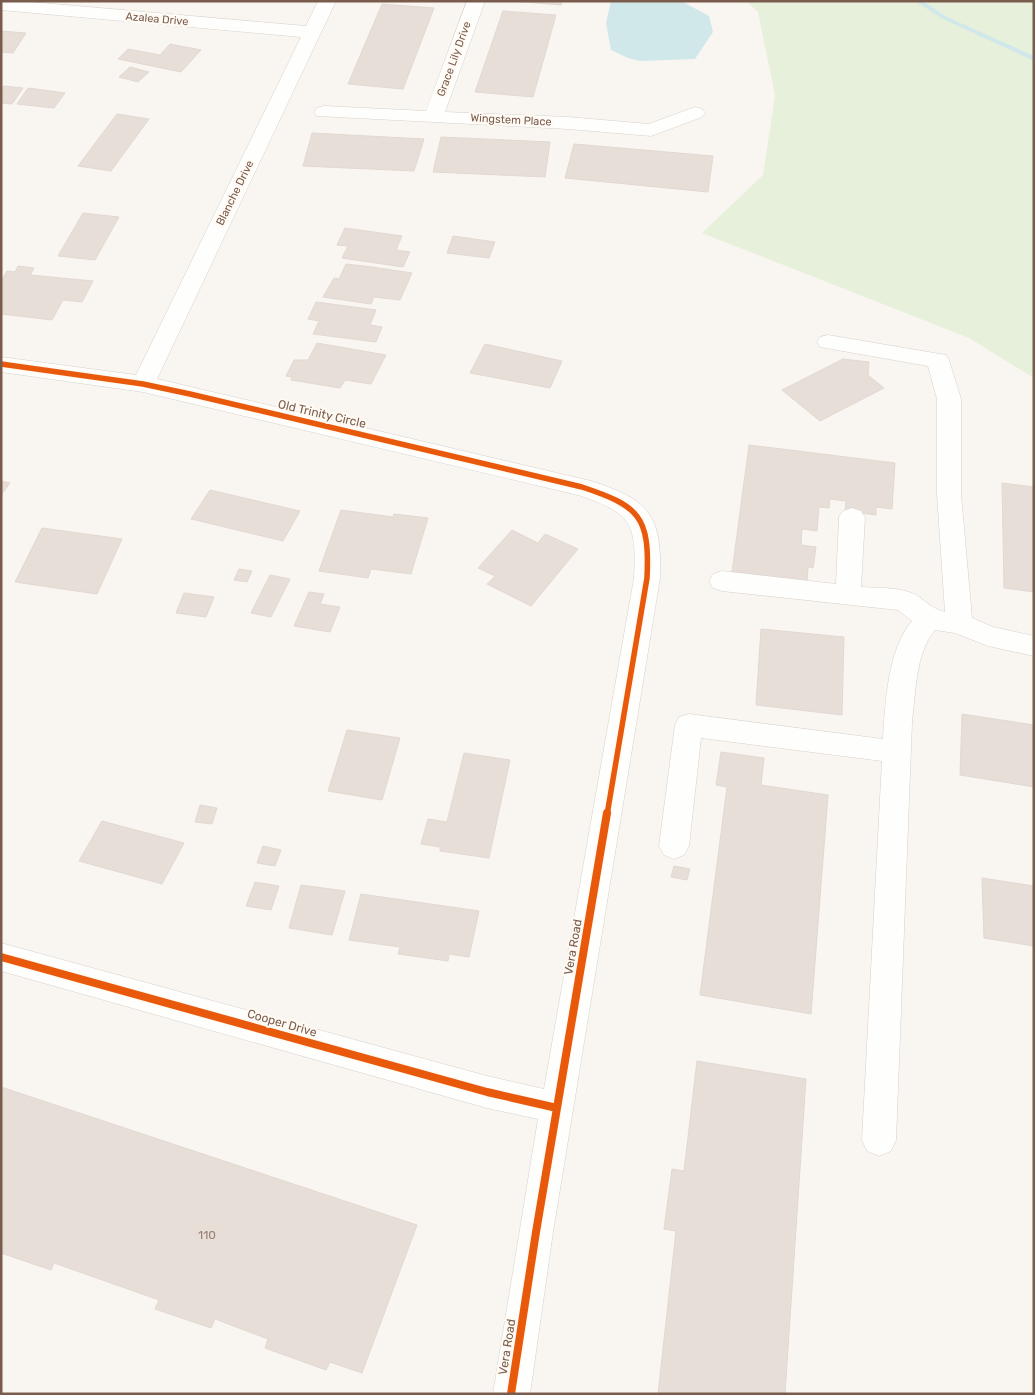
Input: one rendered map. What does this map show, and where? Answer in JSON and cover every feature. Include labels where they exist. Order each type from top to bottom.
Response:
[{"type":"street","name":"Blanche Drive","points":[[143,384],[327,1]]},
{"type":"street","name":"Grace Lily Drive","points":[[434,116],[476,1]]},
{"type":"street","name":"Azalea Drive","points":[[1,5],[312,32]]},
{"type":"street","name":"Wingstem Place","points":[[324,112],[434,116],[651,130],[695,113]]},
{"type":"street","points":[[828,342],[938,360],[949,399],[949,494],[958,624]]},
{"type":"street","name":"Old Trinity Circle","points":[[1,364],[143,384],[582,486],[608,495],[631,508]]},
{"type":"street","name":"Vera Road","points":[[511,1394],[647,578],[649,549],[645,526],[631,508]]},
{"type":"street","points":[[848,595],[852,517]]},
{"type":"street","points":[[722,581],[904,601],[928,619],[958,624],[988,636],[1034,646]]},
{"type":"street","points":[[879,1140],[896,752],[905,667],[916,634],[928,619]]},
{"type":"street","points":[[674,846],[689,725],[896,752]]},
{"type":"street","name":"Cooper Drive","points":[[1,957],[487,1092],[558,1108]]},
{"type":"green space","points":[[746,1],[1034,1],[1034,378],[969,338],[702,233],[763,175],[775,95],[758,12]]},
{"type":"water","points":[[611,1],[681,1],[709,16],[713,32],[695,59],[640,61],[628,58],[611,50],[606,23]]},
{"type":"building","points":[[511,1],[562,1],[561,5]]},
{"type":"building","points":[[382,4],[434,8],[403,89],[348,84]]},
{"type":"building","points":[[503,11],[556,15],[533,97],[475,92]]},
{"type":"building","points":[[1,31],[26,33],[13,53],[1,52]]},
{"type":"building","points":[[170,44],[201,50],[181,72],[118,59],[128,49],[160,55]]},
{"type":"building","points":[[130,67],[149,72],[138,82],[119,77]]},
{"type":"building","points":[[4,86],[23,88],[12,104],[1,103],[1,90]]},
{"type":"building","points":[[28,88],[65,93],[54,108],[17,104]]},
{"type":"building","points":[[117,114],[149,119],[111,171],[78,166]]},
{"type":"building","points":[[312,133],[424,139],[414,171],[303,166]]},
{"type":"building","points":[[441,137],[550,142],[545,177],[433,172]]},
{"type":"building","points":[[574,144],[713,156],[708,192],[565,178]]},
{"type":"building","points":[[83,213],[119,217],[95,260],[58,256]]},
{"type":"building","points":[[345,228],[402,236],[396,250],[410,252],[403,267],[342,258],[348,246],[337,245]]},
{"type":"building","points":[[453,236],[495,242],[489,258],[447,253]]},
{"type":"building","points":[[346,264],[412,273],[400,300],[374,297],[371,304],[323,297],[334,278],[339,279]]},
{"type":"building","points":[[18,266],[34,268],[30,275],[93,281],[82,302],[63,300],[52,320],[1,314],[1,281],[7,271],[15,272]]},
{"type":"building","points":[[316,302],[376,310],[370,325],[382,327],[376,342],[313,334],[319,321],[308,319]]},
{"type":"building","points":[[317,343],[386,355],[371,384],[345,380],[340,388],[291,380],[292,377],[286,376],[294,360],[308,360]]},
{"type":"building","points":[[485,344],[562,361],[550,388],[470,373]]},
{"type":"building","points":[[843,359],[869,362],[868,375],[884,388],[820,421],[782,390]]},
{"type":"building","points":[[749,445],[895,463],[892,509],[876,507],[876,515],[845,511],[846,501],[830,499],[829,508],[819,507],[817,531],[802,529],[801,545],[816,547],[813,568],[808,567],[807,582],[732,572]]},
{"type":"building","points":[[1,481],[10,483],[1,495]]},
{"type":"building","points":[[1002,483],[1034,487],[1034,592],[1004,588]]},
{"type":"building","points":[[210,490],[300,511],[283,541],[191,519]]},
{"type":"building","points":[[341,510],[393,517],[394,514],[428,518],[411,574],[371,569],[368,578],[319,571]]},
{"type":"building","points":[[42,528],[122,539],[97,594],[15,582]]},
{"type":"building","points":[[512,530],[538,543],[545,534],[578,549],[531,606],[487,584],[495,576],[478,568]]},
{"type":"building","points":[[239,569],[252,571],[247,582],[234,580]]},
{"type":"building","points":[[270,575],[290,579],[271,617],[251,613]]},
{"type":"building","points":[[309,592],[324,594],[320,604],[340,607],[330,632],[294,626]]},
{"type":"building","points":[[184,593],[214,597],[206,617],[176,613]]},
{"type":"building","points":[[761,629],[844,637],[842,715],[756,705]]},
{"type":"building","points":[[962,714],[1034,725],[1034,787],[960,775]]},
{"type":"building","points":[[347,730],[400,738],[382,800],[328,791]]},
{"type":"building","points":[[721,752],[764,758],[761,785],[828,795],[811,1014],[700,995],[727,787],[716,785]]},
{"type":"building","points":[[464,753],[510,760],[489,858],[440,851],[440,847],[421,844],[428,819],[447,822]]},
{"type":"building","points":[[200,805],[217,808],[212,824],[195,822]]},
{"type":"building","points":[[102,821],[184,843],[162,884],[79,861]]},
{"type":"building","points":[[263,846],[281,850],[275,866],[257,863]]},
{"type":"building","points":[[674,866],[690,869],[687,880],[671,877]]},
{"type":"building","points":[[982,878],[1034,886],[1034,946],[984,938]]},
{"type":"building","points":[[255,882],[279,886],[271,910],[246,906]]},
{"type":"building","points":[[301,885],[345,891],[332,935],[289,928]]},
{"type":"building","points":[[361,894],[479,911],[469,957],[449,954],[448,961],[398,954],[400,947],[349,940]]},
{"type":"building","points":[[697,1061],[806,1079],[785,1394],[658,1394],[676,1231],[664,1229],[672,1169],[684,1171]]},
{"type":"building","points":[[1,1087],[417,1225],[362,1373],[330,1362],[326,1370],[265,1348],[268,1339],[215,1319],[211,1328],[155,1309],[159,1300],[54,1263],[51,1270],[1,1253]]},
{"type":"waterway","points":[[918,1],[945,18],[1034,59]]},
{"type":"cycle path","points":[[1,364],[143,384],[582,487],[601,493],[629,507],[644,526],[648,557],[647,578],[536,1232],[511,1394]]},
{"type":"cycle path","points":[[1,957],[487,1092],[557,1108]]}]
